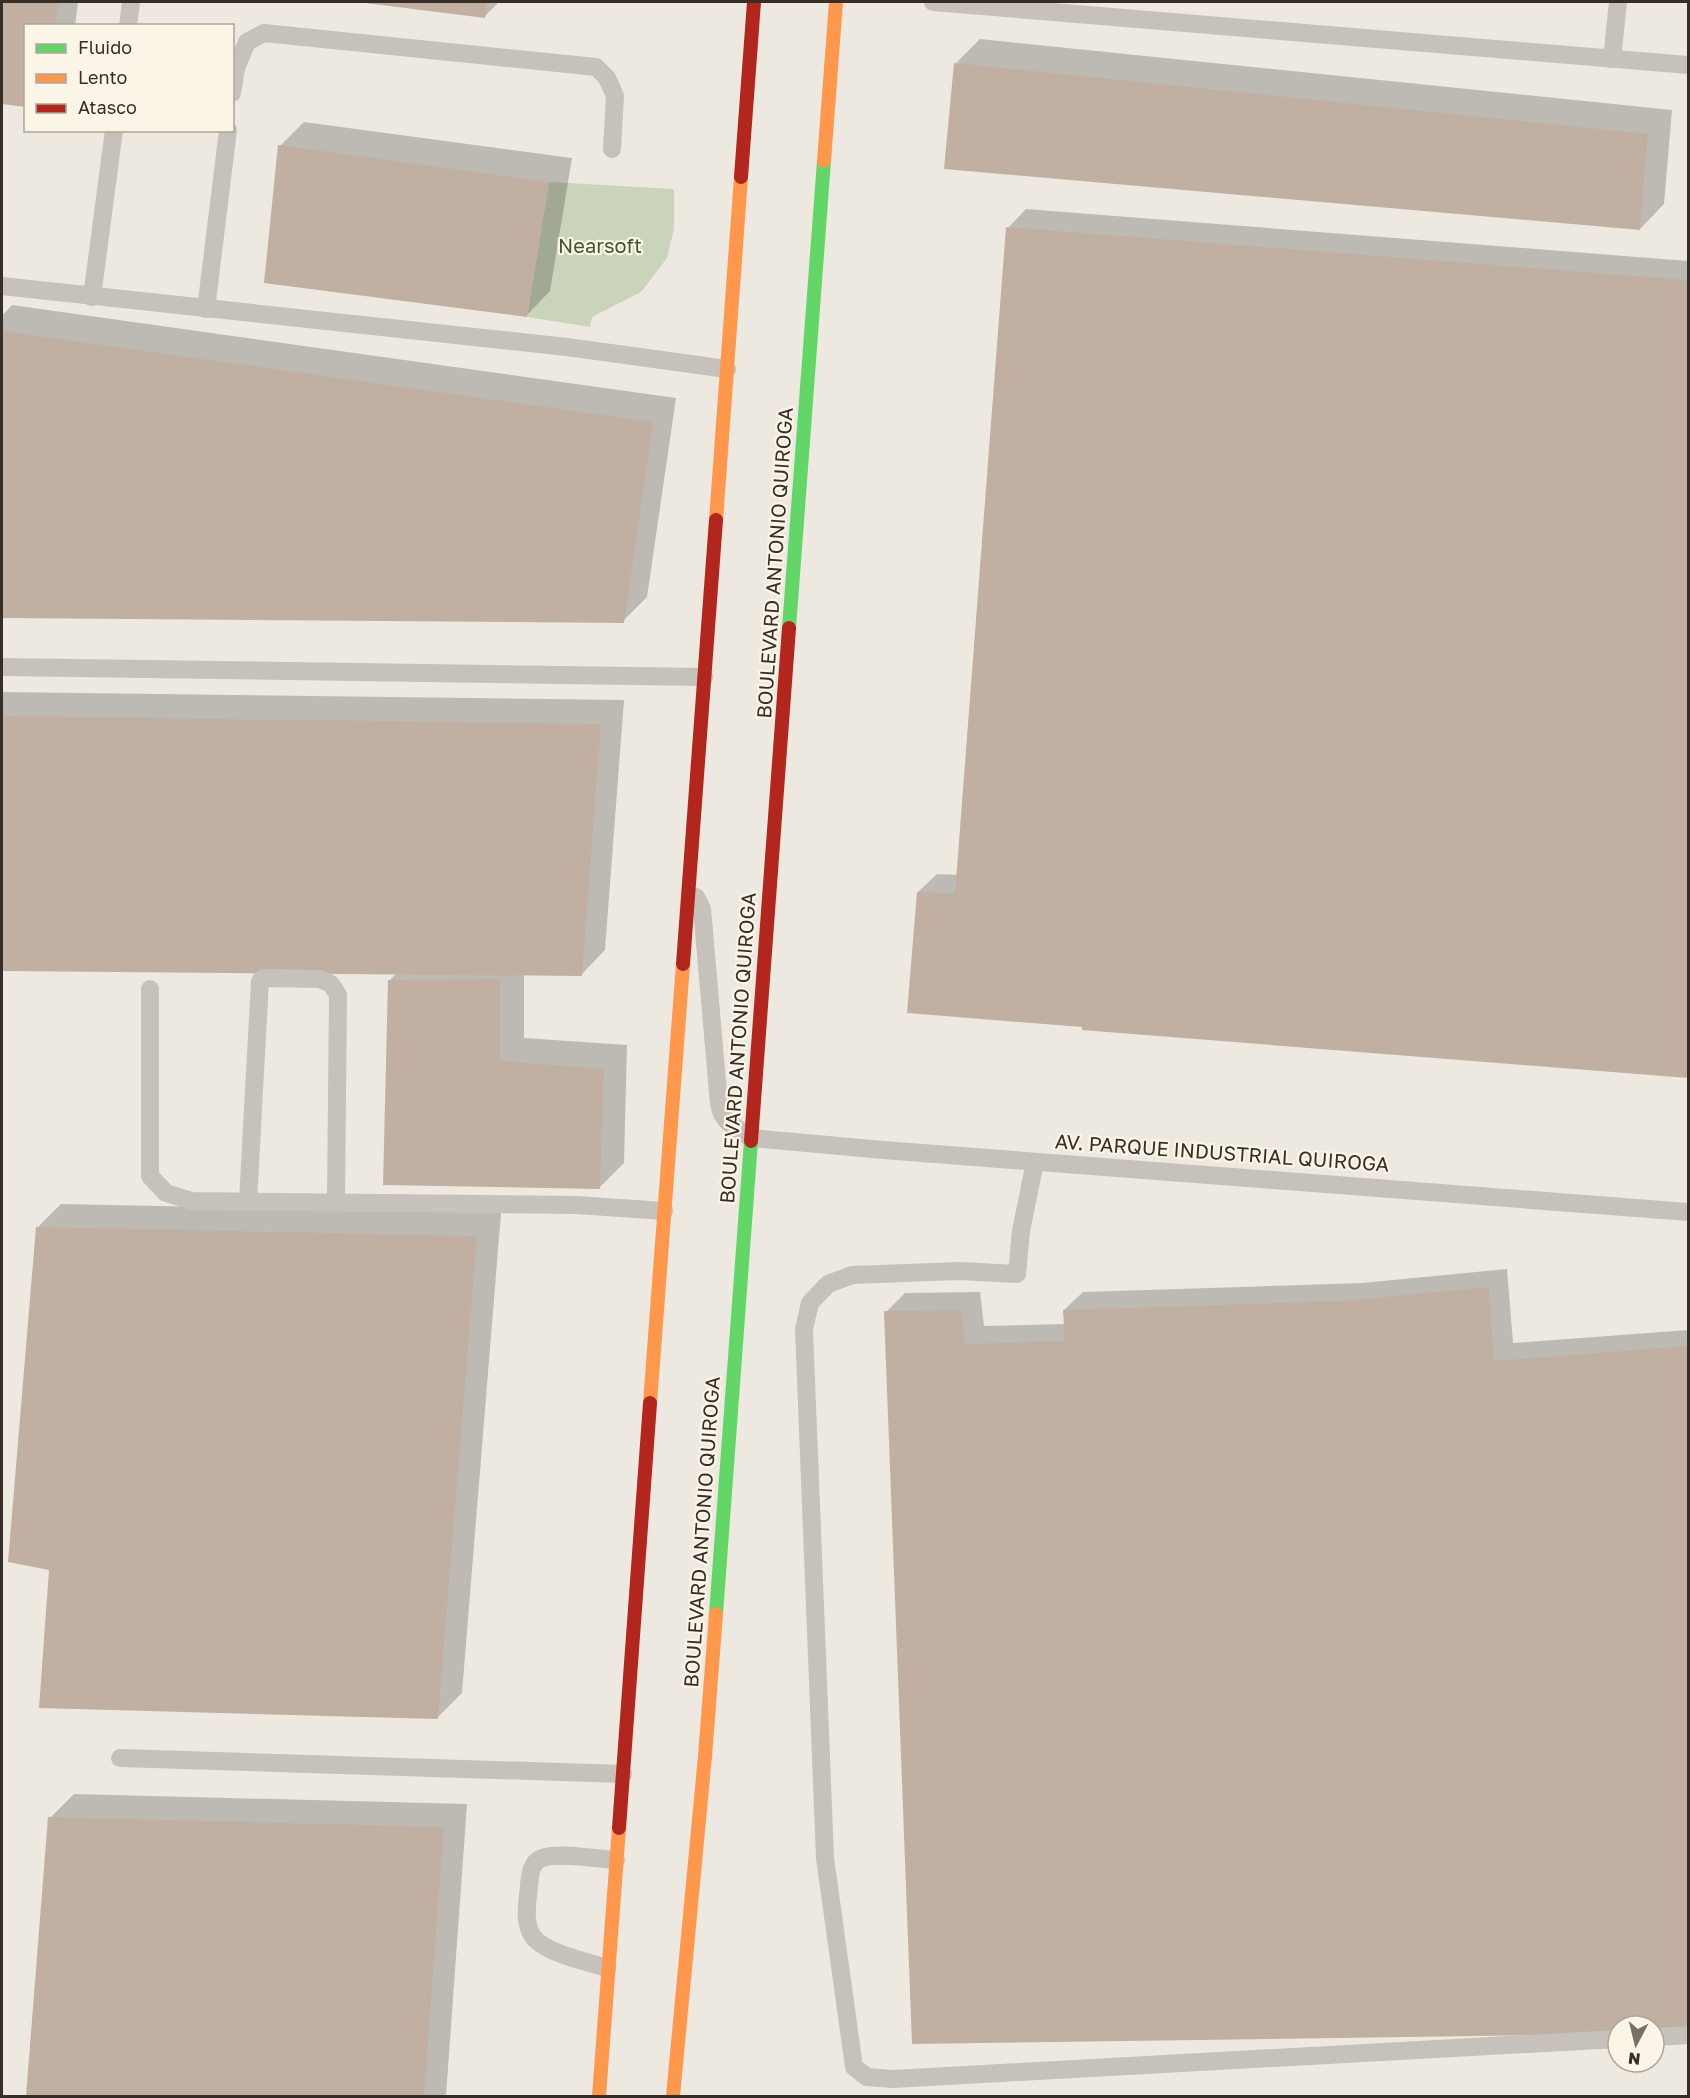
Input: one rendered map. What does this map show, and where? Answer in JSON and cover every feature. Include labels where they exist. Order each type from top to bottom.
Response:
[{"type":"main road","points":[[599,2097],[754,2]]},
{"type":"main road","name":"BOULEVARD ANTONIO QUIROGA","points":[[673,2097],[705,1756],[836,2]]},
{"type":"lane","points":[[128,24],[131,2]]},
{"type":"lane","points":[[933,2],[1112,9],[1612,59],[1689,64]]},
{"type":"lane","points":[[1612,59],[1618,2]]},
{"type":"lane","points":[[234,80],[236,68],[247,42],[264,33],[596,67],[607,78],[615,96],[612,149]]},
{"type":"lane","points":[[92,297],[114,132]]},
{"type":"lane","points":[[206,309],[228,132]]},
{"type":"lane","points":[[2,286],[567,347],[727,369]]},
{"type":"lane","points":[[2,667],[704,677]]},
{"type":"lane","points":[[688,884],[702,909],[719,1104],[728,1122],[751,1138]]},
{"type":"lane","points":[[248,1201],[260,981],[263,978],[320,978],[331,984],[338,995],[336,1201]]},
{"type":"lane","points":[[150,989],[150,1176],[166,1193],[192,1201],[577,1205],[664,1211]]},
{"type":"lane","name":"AV. PARQUE INDUSTRIAL QUIROGA","points":[[751,1138],[1689,1212]]},
{"type":"lane","points":[[1035,1162],[1021,1231],[1017,1274],[959,1271],[852,1275],[828,1284],[810,1303],[804,1329],[825,1858],[854,2067],[867,2078],[893,2079],[1606,2040]]},
{"type":"lane","points":[[120,1758],[622,1774]]},
{"type":"lane","points":[[607,1968],[547,1948],[532,1936],[527,1920],[530,1874],[535,1862],[542,1858],[556,1856],[616,1860]]},
{"type":"lane","points":[[1666,2036],[1689,2035]]},
{"type":"green space","name":"Nearsoft","points":[[549,182],[674,189],[674,229],[667,258],[641,292],[592,317],[590,327],[527,317]]},
{"type":"building","points":[[2,2],[58,2],[55,24],[24,24],[24,107],[2,104]]},
{"type":"building","points":[[358,2],[487,2],[485,18]]},
{"type":"building","points":[[954,63],[1648,134],[1640,230],[944,169]]},
{"type":"building","points":[[278,145],[549,182],[527,317],[264,283]]},
{"type":"building","points":[[1006,227],[1688,280],[1688,1078],[1082,1030],[1082,1027],[907,1013],[917,892],[955,894]]},
{"type":"building","points":[[2,331],[653,422],[624,623],[2,618]]},
{"type":"building","points":[[2,716],[601,724],[582,976],[2,971]]},
{"type":"building","points":[[500,979],[500,1061],[604,1069],[600,1189],[383,1185],[388,980]]},
{"type":"building","points":[[36,1227],[477,1236],[438,1719],[39,1708],[49,1570],[8,1562]]},
{"type":"building","points":[[1489,1287],[1494,1361],[1688,1346],[1688,2030],[1666,2031],[1666,2014],[1606,2014],[1606,2034],[912,2044],[884,1311],[961,1310],[965,1344],[1065,1341],[1063,1310],[1343,1301]]},
{"type":"building","points":[[48,1817],[444,1827],[424,2096],[26,2096]]},
{"type":"traffic: fast","points":[[789,628],[824,161]]},
{"type":"traffic: fast","points":[[716,1614],[751,1141]]},
{"type":"traffic: slow","points":[[824,161],[836,2]]},
{"type":"traffic: slow","points":[[716,520],[741,177]]},
{"type":"traffic: slow","points":[[650,1403],[683,964]]},
{"type":"traffic: slow","points":[[673,2096],[716,1614]]},
{"type":"traffic: slow","points":[[599,2096],[619,1828]]},
{"type":"traffic: jam","points":[[741,177],[754,2]]},
{"type":"traffic: jam","points":[[683,964],[716,520]]},
{"type":"traffic: jam","points":[[751,1141],[789,628]]},
{"type":"traffic: jam","points":[[619,1828],[650,1403]]}]
